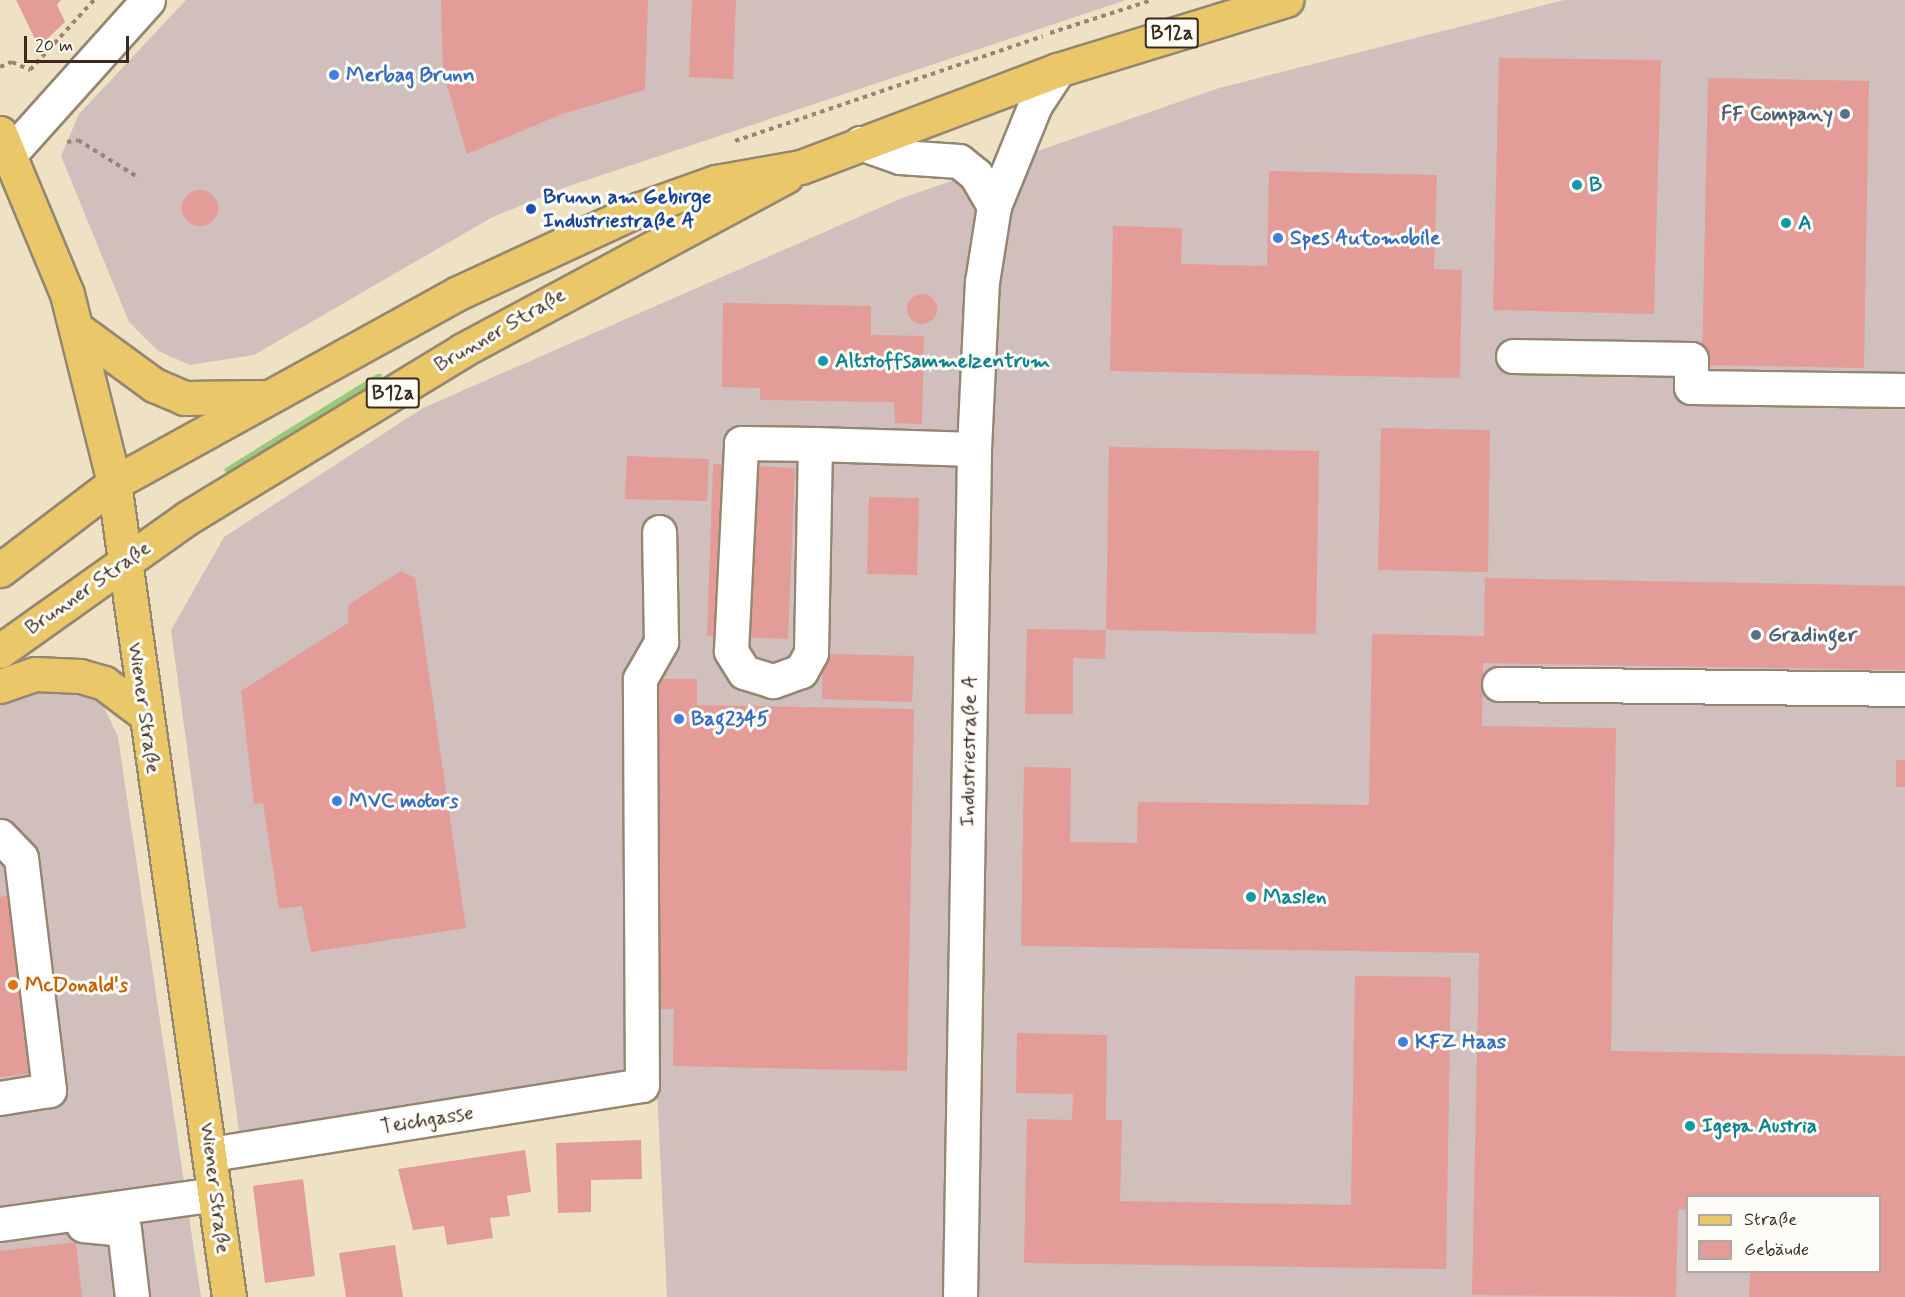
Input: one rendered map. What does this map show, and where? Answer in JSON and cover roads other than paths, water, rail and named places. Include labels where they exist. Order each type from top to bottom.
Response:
[{"type":"main road","name":"B12a","points":[[0,570],[114,483],[456,294],[640,208],[716,182],[801,167],[1058,70],[1286,0]]},
{"type":"main road","name":"Wiener Straße","points":[[5,144],[43,231],[76,328],[114,483],[145,714],[211,1154],[229,1297]]},
{"type":"main road","name":"Brunner Straße","points":[[0,651],[124,561],[463,350],[734,208],[801,167]]},
{"type":"main road","points":[[76,328],[154,385],[184,398],[271,396]]},
{"type":"main road","points":[[0,686],[34,674],[80,676],[104,683],[145,714]]},
{"type":"street","points":[[5,144],[148,0]]},
{"type":"street","name":"Industriestraße A","points":[[960,1297],[974,449],[982,282],[994,206],[1035,105],[1058,70]]},
{"type":"street","points":[[860,143],[900,157],[959,161],[976,175],[994,206]]},
{"type":"street","points":[[1513,356],[1691,359],[1691,387],[1905,390]]},
{"type":"street","points":[[815,444],[811,653],[801,670],[773,681],[744,672],[731,651],[741,443],[815,444],[974,449]]},
{"type":"street","name":"Teichgasse","points":[[211,1154],[642,1086],[640,679],[661,642],[659,532]]},
{"type":"street","points":[[1499,684],[1905,689]]},
{"type":"street","points":[[0,836],[21,858],[49,1090],[0,1098]]},
{"type":"street","points":[[0,1224],[215,1194]]},
{"type":"street","points":[[36,1220],[124,1229],[132,1297]]},
{"type":"place","name":"Merbag Brunn","points":[[334,75]]},
{"type":"place","name":"FF Company","points":[[1845,114]]},
{"type":"place","name":"B","points":[[1577,185]]},
{"type":"place","name":"Brunn am Gebirge Industriestraße A","points":[[531,209]]},
{"type":"place","name":"A","points":[[1786,223]]},
{"type":"place","name":"Spes Automobile","points":[[1278,238]]},
{"type":"place","name":"Altstoffsammelzentrum","points":[[823,361]]},
{"type":"place","name":"Gradinger","points":[[1756,635]]},
{"type":"place","name":"Bag2345","points":[[679,719]]},
{"type":"place","name":"MVC motors","points":[[337,801]]},
{"type":"place","name":"Maslen","points":[[1251,897]]},
{"type":"place","name":"McDonald's","points":[[13,985]]},
{"type":"place","name":"KFZ Haas","points":[[1403,1042]]},
{"type":"place","name":"Igepa Austria","points":[[1690,1126]]}]
